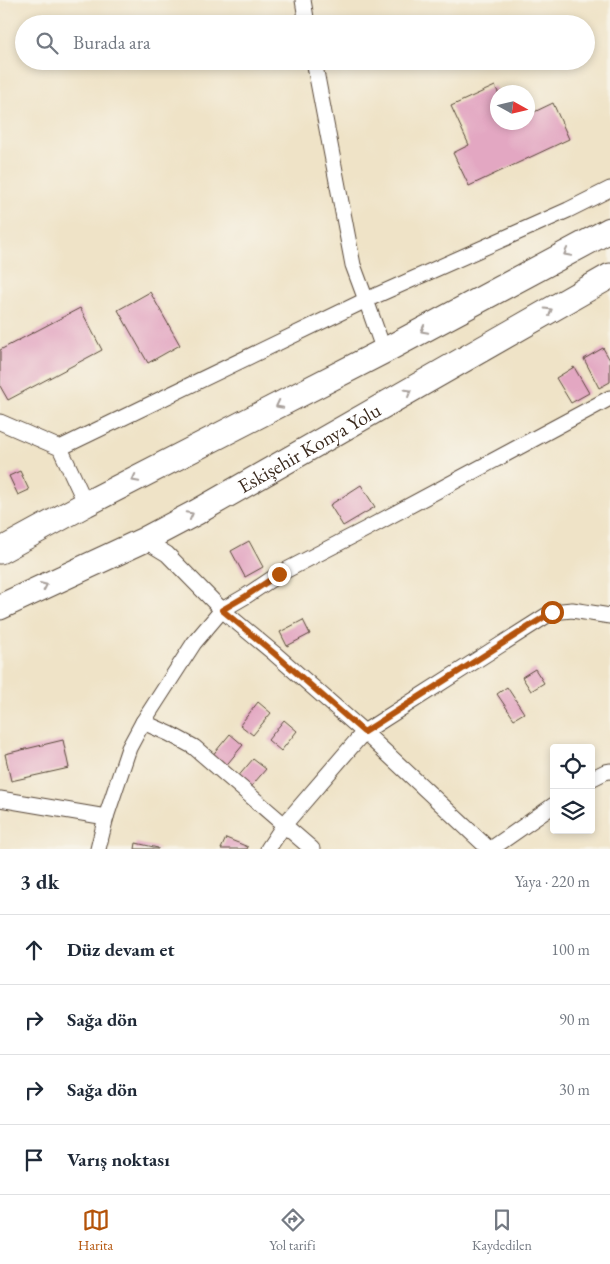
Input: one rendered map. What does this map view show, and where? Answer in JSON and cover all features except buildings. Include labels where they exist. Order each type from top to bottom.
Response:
[{"type":"highway","points":[[0,551],[86,504],[384,351],[610,230]]},
{"type":"highway","name":"Eskişehir Konya Yolu","points":[[0,607],[144,540],[197,512],[610,276]]},
{"type":"street","points":[[303,0],[306,15]]},
{"type":"street","points":[[316,70],[353,265],[384,351]]},
{"type":"street","points":[[60,448],[366,300],[568,210],[610,189]]},
{"type":"street","points":[[98,849],[106,817],[129,748],[143,722],[194,643],[222,610],[279,574],[610,398]]},
{"type":"street","points":[[0,422],[60,448],[86,504]]},
{"type":"street","points":[[144,540],[167,554],[222,610],[364,732],[490,849],[550,808]]},
{"type":"street","points":[[268,849],[284,825],[364,732],[552,612],[572,610],[610,616]]},
{"type":"street","points":[[143,722],[194,747],[312,849]]},
{"type":"street","points":[[595,777],[610,771]]},
{"type":"street","points":[[0,799],[106,817]]},
{"type":"route","points":[[279,574],[222,610],[364,732],[552,612]]}]
